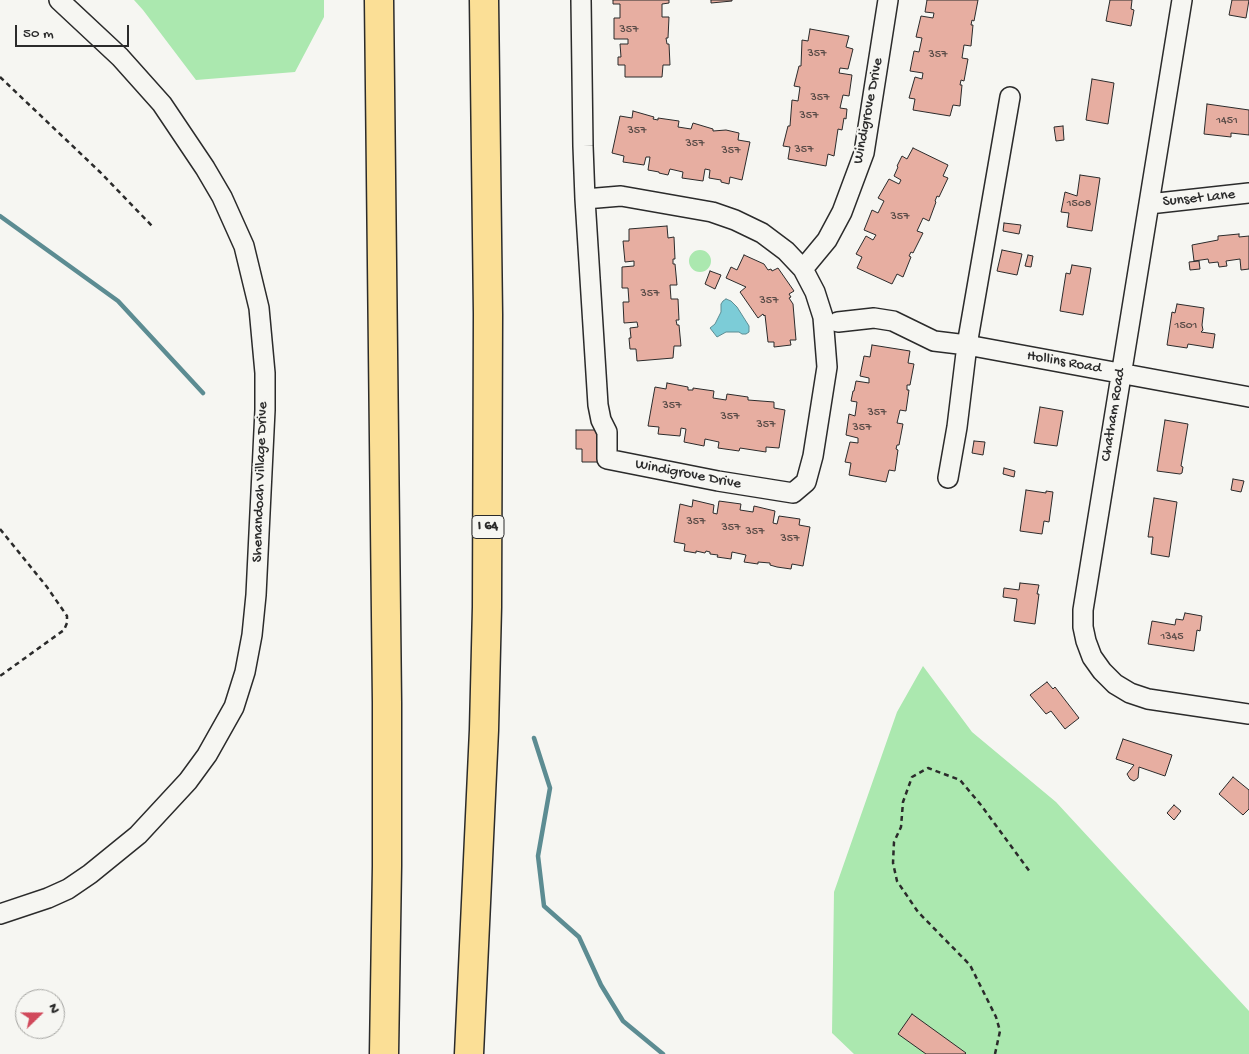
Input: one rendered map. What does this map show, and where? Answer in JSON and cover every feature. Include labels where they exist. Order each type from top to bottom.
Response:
[{"type":"highway","points":[[378,0],[387,702],[384,1054]]},
{"type":"highway","name":"I 64","points":[[469,1054],[482,769],[487,607],[488,333],[484,0]]},
{"type":"street","name":"Shenandoah Village Drive","points":[[0,914],[48,898],[68,889],[90,874],[138,835],[188,781],[207,755],[234,707],[245,672],[252,635],[256,595],[265,373],[259,308],[244,246],[222,197],[162,104],[120,56],[59,0]]},
{"type":"street","name":"Windigrove Drive","points":[[581,0],[585,199],[598,405],[601,420],[607,432],[607,459],[718,481],[793,493],[806,482],[813,456],[827,367],[823,317],[815,292],[803,268],[786,251],[762,233],[712,212],[621,196],[585,199]]},
{"type":"street","name":"Windigrove Drive","points":[[803,268],[827,240],[842,212],[864,153],[888,0]]},
{"type":"street","name":"Chatham Road","points":[[1182,0],[1120,373],[1083,610],[1083,627],[1092,657],[1102,672],[1115,684],[1130,693],[1148,699],[1249,714]]},
{"type":"street","points":[[948,478],[957,427],[967,345],[1010,97]]},
{"type":"street","name":"Sunset Lane","points":[[1149,204],[1249,194]]},
{"type":"street","name":"Hollins Road","points":[[838,322],[874,318],[884,319],[893,321],[934,341],[967,345],[1249,397]]},
{"type":"path","points":[[0,77],[100,172],[154,227]]},
{"type":"path","points":[[0,529],[47,587],[67,616],[68,623],[64,630],[0,676]]},
{"type":"path","points":[[995,1054],[1000,1031],[996,1017],[970,965],[918,912],[897,881],[893,863],[894,842],[901,827],[902,802],[912,777],[928,768],[960,780],[981,805],[1030,872]]},
{"type":"green space","points":[[134,0],[324,0],[324,17],[295,72],[196,80]]},
{"type":"green space","points":[[700,250],[708,253],[711,261],[708,269],[700,272],[692,269],[689,261],[692,253]]},
{"type":"green space","points":[[923,666],[972,732],[1056,802],[1249,1011],[1249,1054],[854,1054],[832,1033],[834,892],[897,712]]},
{"type":"water","points":[[726,299],[737,307],[749,326],[749,332],[746,334],[726,332],[717,337],[710,328],[715,324],[721,312],[721,304]]},
{"type":"building","points":[[613,0],[669,0],[669,3],[662,4],[662,17],[669,17],[668,38],[666,38],[667,44],[669,44],[670,65],[663,65],[662,77],[625,77],[625,65],[618,65],[618,57],[621,57],[620,44],[628,44],[628,39],[614,39],[614,18],[620,18],[620,4],[613,4]]},
{"type":"building","points":[[711,0],[732,0],[732,1],[711,3]]},
{"type":"building","points":[[927,0],[978,0],[974,21],[972,20],[971,25],[973,25],[971,46],[964,45],[962,58],[968,59],[964,81],[961,80],[960,85],[962,85],[960,106],[953,105],[950,116],[913,110],[915,99],[909,98],[915,77],[922,79],[923,73],[910,71],[914,51],[919,52],[922,38],[916,37],[921,16],[933,18],[934,13],[925,12]]},
{"type":"building","points":[[1110,0],[1132,0],[1131,9],[1134,10],[1131,26],[1106,21]]},
{"type":"building","points":[[1232,0],[1249,0],[1246,18],[1229,15]]},
{"type":"building","points":[[810,29],[849,36],[846,47],[853,49],[848,69],[840,68],[839,73],[852,75],[849,96],[843,95],[840,108],[847,109],[846,119],[844,118],[842,130],[838,129],[834,156],[828,154],[826,166],[788,159],[790,147],[783,146],[788,126],[790,126],[792,100],[798,101],[800,87],[794,86],[799,66],[801,66],[802,40],[808,41]]},
{"type":"building","points":[[1092,79],[1114,83],[1108,124],[1086,120]]},
{"type":"building","points":[[1207,104],[1249,110],[1249,135],[1231,133],[1231,137],[1204,134]]},
{"type":"building","points":[[633,111],[654,117],[653,119],[679,121],[678,127],[691,129],[693,123],[713,129],[713,131],[726,130],[739,133],[738,140],[750,142],[742,180],[730,177],[729,184],[721,182],[721,180],[709,178],[710,170],[705,169],[703,181],[682,178],[683,172],[670,169],[668,175],[659,173],[648,170],[650,157],[646,157],[644,165],[623,162],[624,156],[612,153],[620,116],[632,118]]},
{"type":"building","points":[[1063,126],[1064,140],[1056,141],[1054,127]]},
{"type":"building","points":[[913,148],[948,165],[943,176],[948,178],[939,197],[937,196],[929,221],[923,218],[917,231],[923,233],[913,253],[911,252],[909,256],[911,257],[903,277],[897,274],[892,284],[857,268],[862,257],[856,254],[866,236],[873,240],[876,235],[864,230],[872,210],[878,213],[884,201],[878,198],[889,179],[899,184],[901,180],[894,176],[897,166],[902,156],[907,159]]},
{"type":"building","points":[[1080,175],[1100,178],[1092,231],[1067,227],[1069,213],[1061,212],[1065,192],[1077,196]]},
{"type":"building","points":[[1004,223],[1021,225],[1019,234],[1003,231]]},
{"type":"building","points":[[667,226],[668,238],[674,237],[675,259],[673,259],[673,264],[675,264],[677,285],[670,285],[671,299],[678,299],[679,320],[676,320],[677,325],[679,325],[681,346],[674,346],[673,358],[637,361],[636,349],[630,349],[629,338],[631,338],[630,328],[638,327],[637,322],[624,323],[623,302],[629,302],[628,288],[622,288],[622,267],[634,266],[634,261],[625,262],[623,241],[629,241],[629,229]]},
{"type":"building","points":[[1239,234],[1239,237],[1249,236],[1249,269],[1241,270],[1240,259],[1226,261],[1227,266],[1219,267],[1218,262],[1209,263],[1208,259],[1194,261],[1192,245],[1218,240],[1218,236]]},
{"type":"building","points":[[1002,250],[1022,254],[1017,275],[997,271]]},
{"type":"building","points":[[744,255],[764,264],[768,270],[771,269],[772,271],[778,268],[794,291],[789,294],[793,304],[796,340],[790,340],[791,345],[774,347],[774,342],[768,342],[765,315],[763,314],[758,318],[740,292],[746,287],[726,278],[731,267],[737,270]]},
{"type":"building","points":[[1028,255],[1033,256],[1031,267],[1025,266]]},
{"type":"building","points":[[1199,261],[1200,269],[1190,270],[1189,262]]},
{"type":"building","points":[[1072,265],[1091,268],[1083,315],[1060,311],[1066,273],[1070,274]]},
{"type":"building","points":[[710,271],[721,275],[715,289],[705,284]]},
{"type":"building","points":[[1177,304],[1204,308],[1203,330],[1201,332],[1215,334],[1213,348],[1188,344],[1187,348],[1167,345],[1172,312],[1175,313]]},
{"type":"building","points":[[872,345],[910,351],[908,363],[914,364],[910,385],[907,385],[907,390],[909,390],[906,411],[900,410],[897,423],[903,424],[899,445],[897,445],[896,449],[898,450],[895,471],[889,470],[886,482],[849,475],[851,463],[845,462],[850,442],[858,443],[858,438],[846,435],[849,414],[855,416],[857,402],[851,401],[856,381],[869,383],[869,378],[860,376],[864,356],[870,357]]},
{"type":"building","points":[[667,383],[688,387],[688,390],[693,390],[693,388],[714,391],[713,398],[726,400],[727,394],[748,397],[748,400],[774,402],[774,408],[785,410],[779,448],[766,447],[766,452],[740,448],[739,451],[718,448],[719,442],[705,439],[704,446],[684,442],[686,429],[681,428],[680,436],[658,434],[659,427],[648,426],[655,387],[666,389]]},
{"type":"building","points":[[1040,407],[1063,411],[1057,446],[1034,443]]},
{"type":"building","points":[[1165,420],[1188,424],[1181,466],[1183,467],[1180,474],[1157,471]]},
{"type":"building","points":[[576,430],[601,430],[601,462],[582,462],[582,449],[576,449]]},
{"type":"building","points":[[974,441],[985,442],[983,455],[972,453]]},
{"type":"building","points":[[1004,468],[1015,471],[1014,477],[1003,474]]},
{"type":"building","points":[[1233,479],[1244,481],[1241,492],[1231,490]]},
{"type":"building","points":[[1026,490],[1046,493],[1046,491],[1053,492],[1049,522],[1044,521],[1042,534],[1020,531]]},
{"type":"building","points":[[1154,498],[1177,502],[1169,557],[1151,554],[1153,537],[1148,537]]},
{"type":"building","points":[[693,500],[714,505],[713,513],[717,514],[719,501],[741,504],[740,510],[753,512],[754,506],[775,511],[773,523],[777,524],[779,516],[800,519],[799,525],[810,527],[803,566],[792,564],[791,569],[770,565],[770,563],[744,562],[746,555],[732,552],[731,559],[717,557],[718,555],[710,554],[710,552],[706,551],[705,553],[696,551],[696,553],[684,551],[685,544],[674,542],[680,504],[692,507]]},
{"type":"building","points":[[1020,583],[1039,585],[1035,624],[1014,621],[1017,599],[1003,597],[1004,588],[1019,590]]},
{"type":"building","points":[[1185,613],[1202,616],[1200,631],[1197,630],[1194,651],[1148,644],[1152,621],[1175,625],[1176,619],[1183,620]]},
{"type":"building","points":[[1047,682],[1053,689],[1055,687],[1079,718],[1065,729],[1051,711],[1046,714],[1030,695]]},
{"type":"building","points":[[1123,739],[1172,755],[1165,776],[1139,767],[1138,778],[1134,781],[1130,779],[1127,774],[1134,765],[1116,759]]},
{"type":"building","points":[[1233,777],[1249,790],[1249,809],[1243,815],[1219,794]]},
{"type":"building","points":[[1174,805],[1181,811],[1174,820],[1167,813]]},
{"type":"building","points":[[912,1014],[966,1053],[926,1054],[898,1034]]},
{"type":"waterway","points":[[0,216],[118,301],[203,393]]},
{"type":"waterway","points":[[534,738],[550,788],[538,856],[544,906],[579,937],[601,985],[623,1021],[663,1054]]}]
